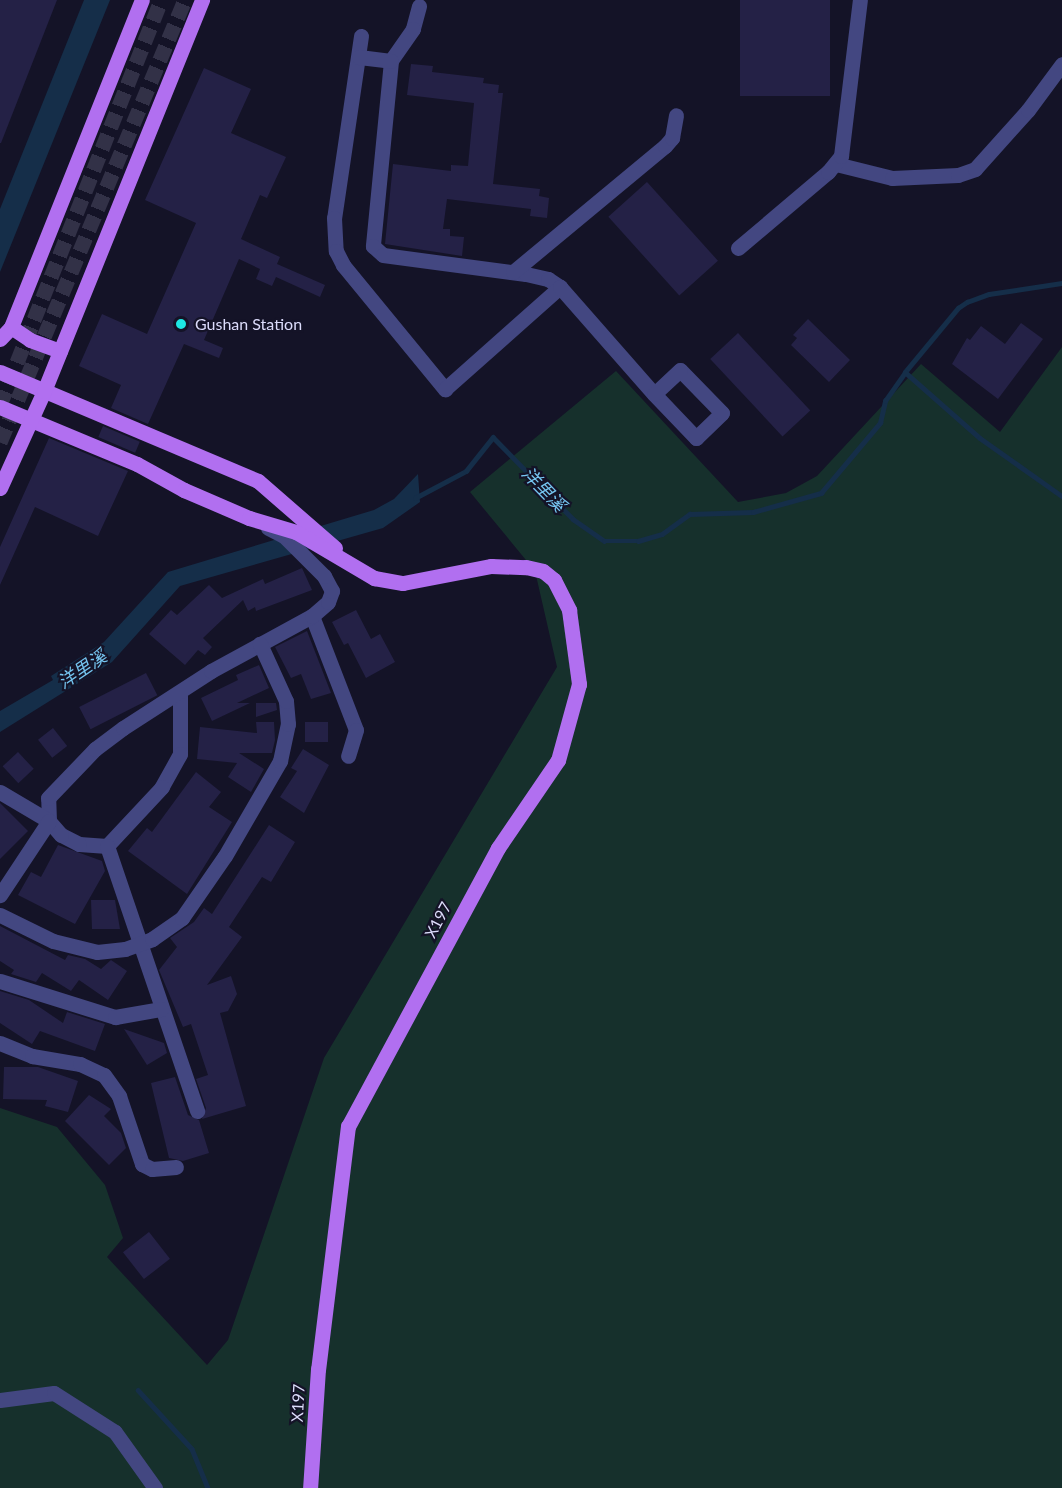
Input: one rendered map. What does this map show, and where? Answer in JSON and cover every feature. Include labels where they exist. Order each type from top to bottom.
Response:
[{"type":"main road","points":[[0,339],[11,327],[142,0]]},
{"type":"main road","points":[[0,488],[44,391],[202,0]]},
{"type":"main road","points":[[11,327],[30,340],[60,351]]},
{"type":"main road","points":[[0,372],[258,481],[315,527],[335,552]]},
{"type":"main road","points":[[0,407],[137,464],[184,490],[335,552]]},
{"type":"main road","name":"X197","points":[[310,1488],[318,1369],[348,1126],[498,848],[558,760],[579,684],[569,610],[557,585],[543,572],[490,566],[403,583],[384,582],[359,571],[335,552]]},
{"type":"street","points":[[738,248],[836,164],[844,146],[860,0]]},
{"type":"street","points":[[419,6],[413,28],[392,61],[373,246],[383,255],[513,272],[548,279],[560,287],[654,394],[696,438],[722,413],[680,370],[654,394]]},
{"type":"street","points":[[361,36],[334,218],[336,251],[343,265],[445,390],[560,287]]},
{"type":"street","points":[[359,57],[392,61]]},
{"type":"street","points":[[836,164],[892,178],[958,175],[975,169],[1028,110],[1062,64]]},
{"type":"street","points":[[513,272],[665,146],[672,138],[676,115]]},
{"type":"street","points":[[0,895],[49,821],[46,806],[52,791],[95,749],[180,692],[312,616],[328,602],[332,591],[328,581],[307,559],[290,534]]},
{"type":"street","points":[[312,616],[356,730],[348,756]]},
{"type":"street","points":[[0,915],[35,934],[83,949],[112,951],[139,944],[172,927],[191,906],[261,798],[280,761],[288,724],[286,701],[260,644]]},
{"type":"street","points":[[0,792],[49,821],[67,839],[90,846],[107,846],[148,803],[177,764],[180,692]]},
{"type":"street","points":[[107,846],[197,1111]]},
{"type":"street","points":[[0,981],[106,1015],[121,1017],[161,1009]]},
{"type":"street","points":[[0,1043],[32,1056],[80,1064],[105,1075],[119,1096],[142,1164],[152,1169],[176,1167]]},
{"type":"street","points":[[0,1400],[54,1393],[115,1432],[155,1488]]},
{"type":"green space","points":[[1062,347],[1062,1488],[0,1488],[0,1108],[57,1127],[105,1185],[123,1238],[107,1257],[207,1365],[228,1340],[324,1058],[557,667],[535,571],[470,492],[616,371],[738,502],[786,493],[817,476],[921,364],[1000,432]]},
{"type":"water","points":[[84,0],[110,0],[0,272],[0,209]]},
{"type":"water","points":[[418,474],[420,502],[383,528],[180,586],[112,662],[0,732],[0,711],[53,680],[51,676],[104,642],[168,572],[374,510],[394,499]]},
{"type":"building","points":[[0,0],[57,0],[1,143],[0,143]]},
{"type":"building","points":[[740,0],[830,0],[830,96],[740,96]]},
{"type":"building","points":[[411,64],[433,66],[432,72],[484,78],[483,83],[499,85],[498,93],[503,93],[493,184],[540,189],[539,196],[549,198],[547,218],[530,216],[531,209],[447,199],[443,229],[450,229],[450,236],[464,237],[462,256],[385,244],[393,164],[451,171],[451,165],[468,166],[474,103],[407,95]]},
{"type":"building","name":"Gushan Station","points":[[204,68],[251,89],[231,133],[286,157],[267,198],[260,195],[241,239],[280,257],[277,264],[325,285],[320,297],[276,277],[272,286],[256,279],[260,269],[239,259],[204,340],[223,348],[219,358],[184,344],[148,424],[111,408],[121,385],[79,366],[102,314],[147,334],[196,223],[145,200]]},
{"type":"building","points":[[647,182],[718,261],[679,296],[608,217]]},
{"type":"building","points":[[808,319],[850,360],[829,382],[791,345],[797,338],[793,335]]},
{"type":"building","points":[[1021,323],[1043,339],[998,399],[952,364],[967,338],[970,340],[981,326],[1005,344]]},
{"type":"building","points":[[738,333],[810,411],[783,436],[710,359]]},
{"type":"building","points":[[103,426],[140,442],[135,453],[98,437]]},
{"type":"building","points":[[49,438],[128,471],[98,536],[35,507],[0,585],[0,547]]},
{"type":"building","points":[[302,568],[312,590],[256,611],[255,607],[248,611],[243,600],[203,638],[212,647],[205,655],[198,650],[185,665],[149,634],[171,610],[177,615],[209,585],[222,598],[263,579],[265,584]]},
{"type":"building","points":[[356,610],[371,639],[380,634],[395,662],[366,678],[348,643],[344,645],[332,622]]},
{"type":"building","points":[[307,631],[331,693],[311,699],[301,674],[291,678],[275,647]]},
{"type":"building","points":[[259,665],[269,688],[237,703],[250,703],[212,721],[201,698],[238,680],[236,675]]},
{"type":"building","points":[[146,673],[157,695],[91,729],[79,707]]},
{"type":"building","points":[[256,703],[276,703],[277,710],[256,717]]},
{"type":"building","points":[[256,722],[274,722],[275,740],[272,753],[239,753],[264,769],[251,792],[228,777],[237,763],[197,759],[200,727],[257,733]]},
{"type":"building","points":[[305,722],[328,722],[328,742],[305,742]]},
{"type":"building","points":[[53,728],[67,746],[52,758],[38,740]]},
{"type":"building","points":[[303,749],[329,765],[304,813],[280,797],[297,771],[291,768]]},
{"type":"building","points":[[18,752],[34,769],[18,783],[3,766]]},
{"type":"building","points":[[196,772],[221,792],[209,807],[232,822],[187,894],[128,851],[147,828],[152,832]]},
{"type":"building","points":[[0,803],[28,831],[0,859]]},
{"type":"building","points":[[269,825],[295,842],[271,882],[262,877],[229,927],[242,937],[207,985],[231,976],[237,994],[228,1011],[220,1013],[246,1106],[202,1119],[206,1108],[196,1079],[208,1075],[191,1024],[183,1027],[159,970],[177,947],[170,938],[194,922],[204,908],[212,914]]},
{"type":"building","points":[[58,845],[102,861],[105,871],[75,924],[18,895],[31,872],[41,877]]},
{"type":"building","points":[[91,900],[115,900],[120,929],[92,929]]},
{"type":"building","points":[[0,926],[65,960],[68,955],[85,959],[101,969],[111,960],[127,971],[108,1000],[79,980],[71,991],[42,973],[36,982],[11,974],[14,970],[0,961]]},
{"type":"building","points":[[0,991],[29,1000],[63,1023],[67,1012],[105,1024],[95,1051],[40,1031],[32,1044],[0,1023]]},
{"type":"building","points":[[124,1029],[164,1043],[167,1053],[147,1065]]},
{"type":"building","points":[[4,1067],[38,1067],[78,1081],[68,1112],[45,1106],[47,1100],[3,1099]]},
{"type":"building","points":[[175,1077],[188,1115],[199,1120],[209,1153],[183,1161],[169,1158],[151,1083]]},
{"type":"building","points":[[89,1095],[111,1109],[104,1116],[121,1133],[126,1148],[109,1165],[65,1121]]},
{"type":"building","points":[[149,1232],[170,1259],[144,1279],[123,1252]]},
{"type":"waterway","points":[[905,372],[958,308],[967,302],[989,294],[1062,283]]},
{"type":"waterway","name":"洋里溪","points":[[415,498],[466,471],[493,437],[573,519],[604,541],[638,541],[662,534],[690,514],[753,512],[821,493],[880,423],[885,401],[905,372],[980,438],[1062,496]]},
{"type":"waterway","points":[[138,1390],[192,1449],[208,1488]]},
{"type":"tunnel","points":[[0,405],[161,0]]},
{"type":"tunnel","points":[[0,442],[185,0]]},
{"type":"place","name":"Gushan Station","points":[[181,324]]}]
